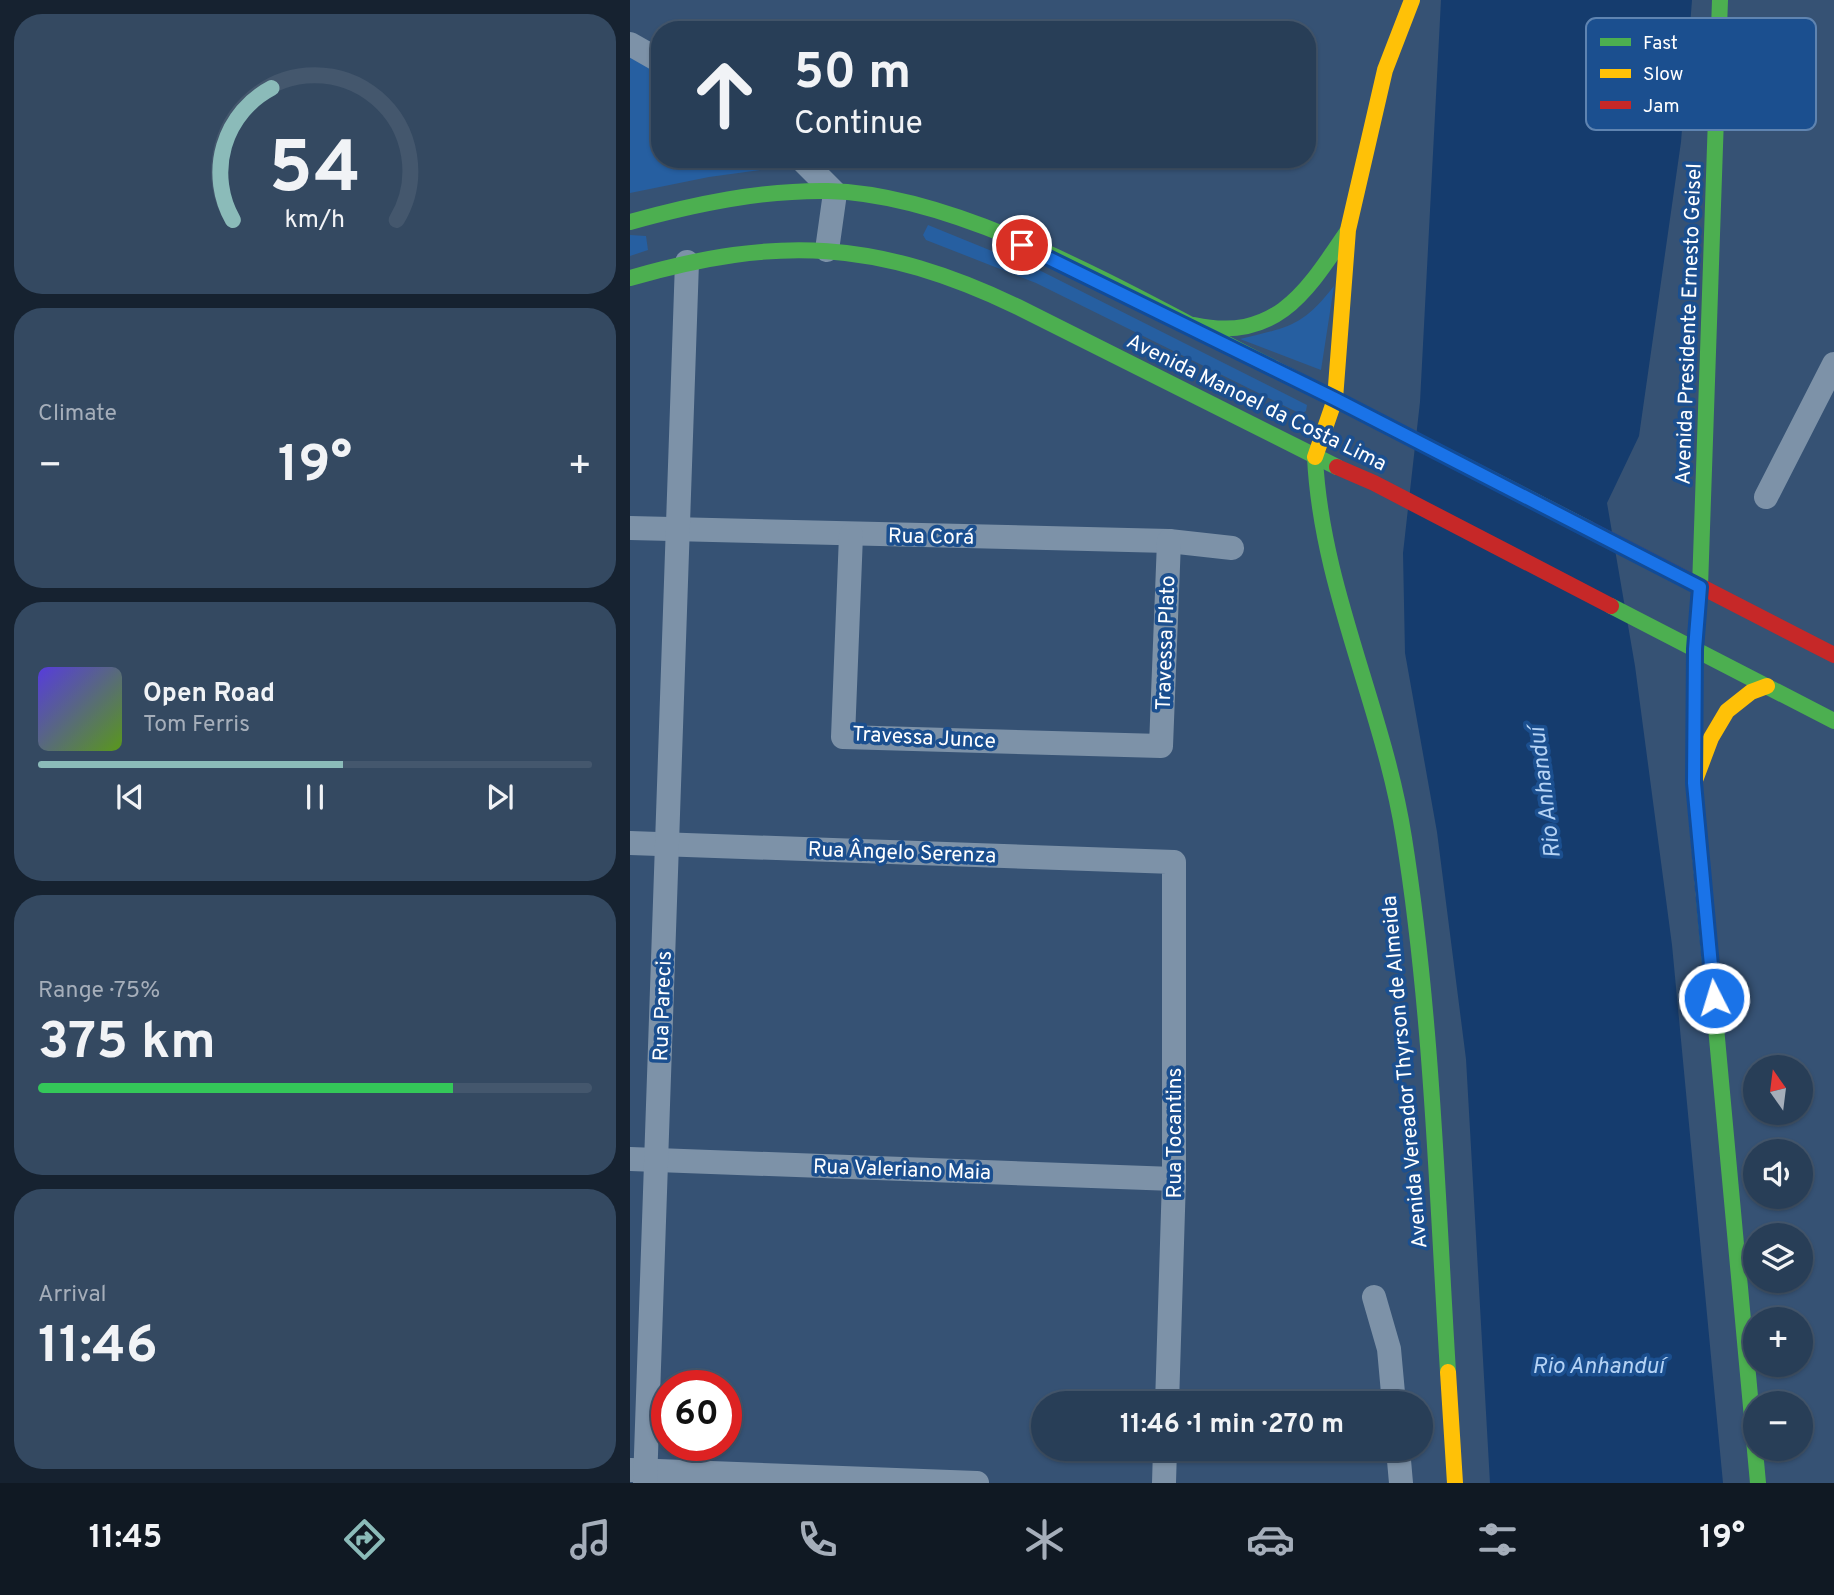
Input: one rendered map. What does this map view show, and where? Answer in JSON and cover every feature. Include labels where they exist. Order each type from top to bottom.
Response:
[{"type":"main road","name":"Avenida Presidente Ernesto Geisel","points":[[1719,18],[1720,0]]},
{"type":"main road","points":[[1315,458],[1335,399],[1348,230],[1385,70],[1405,3]]},
{"type":"main road","name":"Avenida Presidente Ernesto Geisel","points":[[1695,649],[1700,587],[1716,130]]},
{"type":"main road","name":"Avenida Manoel da Costa Lima","points":[[630,222],[704,202],[773,193],[835,193],[895,200],[1000,234],[1371,417],[1834,655]]},
{"type":"main road","points":[[1177,320],[1215,331],[1258,322],[1291,306],[1310,286],[1348,230]]},
{"type":"main road","name":"Avenida Manoel da Costa Lima","points":[[630,278],[687,262],[769,249],[827,250],[881,257],[975,284],[1315,458],[1374,483],[1834,721]]},
{"type":"main road","name":"Avenida Vereador Thyrson de Almeida","points":[[1315,458],[1321,527],[1385,755],[1405,849],[1426,1028],[1455,1483]]},
{"type":"main road","points":[[1695,649],[1694,783],[1758,1483]]},
{"type":"main road","points":[[1694,783],[1709,737],[1733,702],[1750,690],[1767,686]]},
{"type":"street","points":[[630,44],[651,56]]},
{"type":"street","points":[[810,168],[835,193],[827,250]]},
{"type":"street","name":"Rua Parecis","points":[[640,1474],[656,1160],[687,262]]},
{"type":"street","points":[[1766,497],[1834,364]]},
{"type":"street","name":"Rua Corá","points":[[630,528],[1169,541],[1232,548]]},
{"type":"street","name":"Travessa Junce","points":[[851,535],[843,737],[1161,746]]},
{"type":"street","name":"Travessa Plato","points":[[1161,746],[1169,541]]},
{"type":"street","name":"Rua Ângelo Serenza","points":[[630,843],[1174,862]]},
{"type":"street","name":"Rua Tocantins","points":[[1167,1391],[1174,1179],[1174,862]]},
{"type":"street","name":"Rua Valeriano Maia","points":[[630,1159],[1174,1179]]},
{"type":"street","points":[[1374,1297],[1389,1349],[1393,1391]]},
{"type":"street","points":[[1164,1483],[1165,1461]]},
{"type":"street","points":[[1399,1461],[1401,1483]]},
{"type":"street","points":[[640,1474],[977,1483]]},
{"type":"shaded area","points":[[630,56],[651,67],[651,168],[775,168],[709,177],[630,193]]},
{"type":"shaded area","points":[[928,225],[1041,271],[1307,405],[1306,411],[1301,414],[1036,283],[926,240],[923,235]]},
{"type":"shaded area","points":[[630,235],[646,236],[648,250],[630,256]]},
{"type":"shaded area","points":[[1334,286],[1321,370],[1240,339],[1283,328],[1303,318]]},
{"type":"water","name":"Rio Anhanduí","points":[[1441,0],[1692,0],[1691,18],[1586,18],[1586,130],[1682,130],[1639,436],[1607,503],[1635,666],[1672,945],[1723,1483],[1490,1483],[1466,1059],[1437,832],[1405,653],[1403,553],[1420,402]]},
{"type":"traffic: fast","points":[[1719,18],[1720,0]]},
{"type":"traffic: fast","points":[[1694,763],[1695,649],[1700,587],[1716,130]]},
{"type":"traffic: fast","points":[[630,222],[704,204],[778,193],[828,191],[883,197],[940,211],[1057,257],[1274,368]]},
{"type":"traffic: fast","points":[[1194,325],[1222,329],[1247,326],[1268,319],[1303,292],[1347,232]]},
{"type":"traffic: fast","points":[[630,278],[734,255],[781,251],[827,251],[873,257],[919,268],[1018,307],[1337,467]]},
{"type":"traffic: fast","points":[[1315,457],[1329,554],[1395,790],[1404,838],[1427,1037],[1448,1372]]},
{"type":"traffic: fast","points":[[1611,606],[1834,721]]},
{"type":"traffic: fast","points":[[1704,897],[1758,1483]]},
{"type":"traffic: slow","points":[[1315,457],[1335,399],[1348,230],[1385,70],[1412,0]]},
{"type":"traffic: slow","points":[[1274,368],[1589,529]]},
{"type":"traffic: slow","points":[[1704,897],[1694,783],[1711,738],[1727,711],[1751,692],[1767,686]]},
{"type":"traffic: slow","points":[[1448,1372],[1455,1483]]},
{"type":"traffic: jam","points":[[1337,467],[1374,483],[1611,606]]},
{"type":"traffic: jam","points":[[1589,529],[1834,655]]},
{"type":"route","points":[[1022,245],[1371,417],[1700,587],[1695,649],[1694,783],[1714,998]]}]
